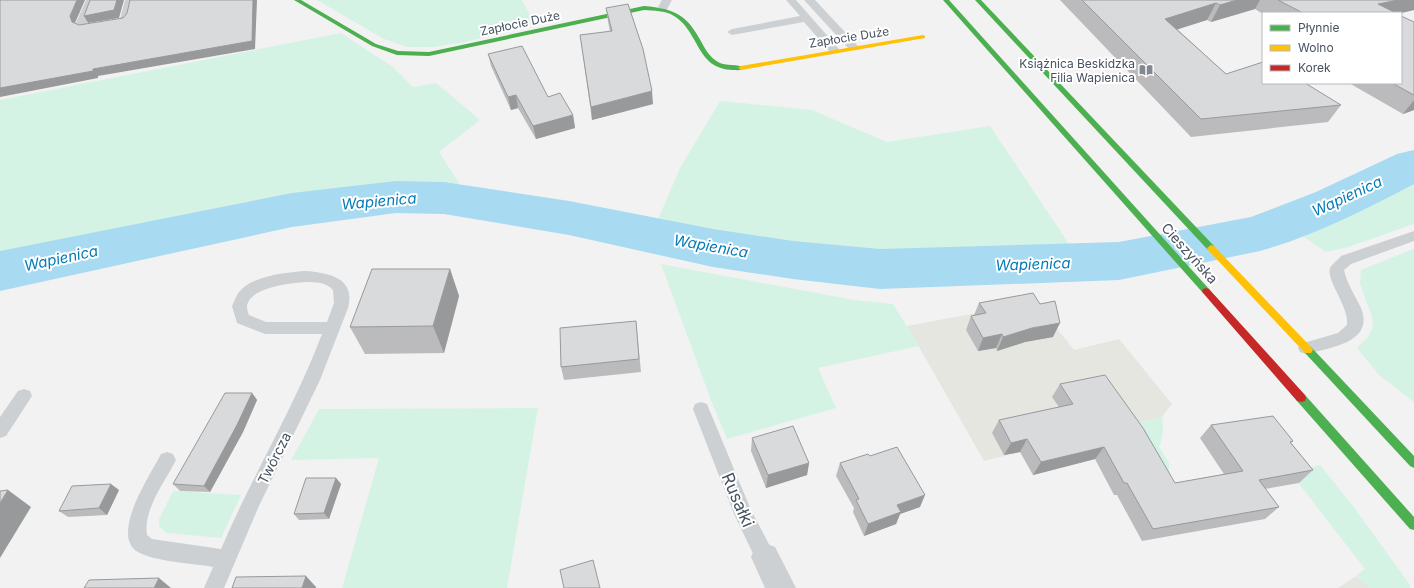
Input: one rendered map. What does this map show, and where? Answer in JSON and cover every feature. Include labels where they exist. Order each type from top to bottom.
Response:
[{"type":"main road","name":"Zapłocie Duże","points":[[297,0],[383,49],[397,53],[417,54],[442,52],[665,4],[685,21],[708,58],[716,66],[727,69],[923,37]]},
{"type":"main road","name":"Cieszyńska","points":[[946,0],[1414,525]]},
{"type":"main road","name":"Cieszyńska","points":[[978,0],[1414,463]]},
{"type":"street","name":"Rusałki","points":[[766,557],[782,588]]},
{"type":"lane","points":[[91,0],[81,23],[81,26],[84,28],[123,22],[125,20],[130,0]]},
{"type":"lane","points":[[791,0],[835,51]]},
{"type":"lane","points":[[809,0],[854,48]]},
{"type":"lane","points":[[732,32],[807,18]]},
{"type":"lane","points":[[1306,348],[1344,338],[1355,327],[1355,315],[1348,297],[1337,278],[1337,269],[1346,260],[1414,236]]},
{"type":"lane","name":"Twórcza","points":[[214,588],[251,503],[312,379],[332,328],[343,296],[339,287],[331,280],[299,277],[267,282],[254,287],[245,294],[240,305],[238,313],[242,319],[265,328],[332,328]]},
{"type":"lane","points":[[0,430],[24,396]]},
{"type":"lane","name":"Rusałki","points":[[701,409],[743,514],[766,557]]},
{"type":"lane","points":[[167,460],[142,510],[137,526],[138,537],[143,544],[152,548],[226,560]]},
{"type":"shaded area","points":[[1036,302],[1074,350],[1119,339],[1172,404],[1162,417],[984,461],[907,326]]},
{"type":"shaded area","points":[[1356,576],[1370,588],[1338,588]]},
{"type":"green space","points":[[317,0],[522,0],[534,23],[506,32],[460,43],[435,47],[407,47],[384,39]]},
{"type":"green space","points":[[341,33],[393,67],[413,87],[436,83],[480,120],[439,152],[466,194],[392,191],[281,204],[154,227],[40,253],[0,260],[0,100]]},
{"type":"green space","points":[[720,101],[812,110],[887,142],[990,126],[1071,247],[1049,251],[871,258],[812,252],[725,238],[656,224],[680,168]]},
{"type":"green space","points":[[1414,178],[1414,224],[1348,247],[1326,252],[1304,237],[1349,209]]},
{"type":"green space","points":[[1413,249],[1414,402],[1379,375],[1357,348],[1368,337],[1372,329],[1373,320],[1360,284],[1361,270]]},
{"type":"green space","points":[[661,264],[854,300],[893,304],[919,346],[818,368],[836,408],[727,439],[712,403]]},
{"type":"green space","points":[[538,408],[507,588],[342,588],[379,458],[291,460],[319,409]]},
{"type":"green space","points":[[1162,417],[1163,433],[1159,447],[1169,463],[1169,475],[1134,424]]},
{"type":"green space","points":[[1320,465],[1353,506],[1410,585],[1410,588],[1370,588],[1356,576],[1365,569],[1290,472]]},
{"type":"green space","points":[[173,491],[241,495],[221,538],[166,533],[159,526],[159,519]]},
{"type":"building","points":[[0,0],[77,0],[70,16],[72,22],[79,25],[123,18],[127,13],[130,0],[253,0],[252,41],[93,69],[93,71],[0,88]]},
{"type":"building","points":[[90,0],[117,0],[114,10],[84,16]]},
{"type":"building","points":[[1082,0],[1237,0],[1220,5],[1216,3],[1165,19],[1226,74],[1262,62],[1262,84],[1307,84],[1341,105],[1201,119]]},
{"type":"building","points":[[1278,0],[1398,0],[1378,4],[1394,12],[1301,12]]},
{"type":"building","points":[[628,4],[643,49],[652,91],[591,107],[580,35],[612,31],[606,8]]},
{"type":"building","points":[[1402,16],[1414,22],[1414,95],[1394,84],[1402,84]]},
{"type":"building","points":[[522,46],[548,97],[560,93],[573,115],[533,126],[516,95],[508,97],[488,54]]},
{"type":"building","points":[[372,269],[450,269],[433,326],[350,327]]},
{"type":"building","points":[[1033,293],[1040,304],[1055,301],[1060,323],[1032,328],[1003,337],[1002,334],[983,338],[971,316],[986,313],[979,303]]},
{"type":"building","points":[[636,321],[639,359],[561,367],[560,328]]},
{"type":"building","points":[[1105,375],[1143,428],[1175,483],[1243,471],[1211,425],[1273,416],[1293,441],[1290,442],[1313,470],[1259,480],[1279,507],[1153,529],[1127,483],[1124,483],[1104,447],[1041,462],[1027,439],[1011,443],[999,420],[1073,404],[1060,384]]},
{"type":"building","points":[[225,393],[252,393],[237,425],[204,486],[173,484]]},
{"type":"building","points":[[793,426],[809,463],[768,475],[752,438]]},
{"type":"building","points":[[897,447],[925,495],[897,505],[901,512],[868,524],[856,500],[859,499],[840,463],[868,454],[870,456]]},
{"type":"building","points":[[306,478],[336,478],[324,513],[294,514]]},
{"type":"building","points":[[111,484],[99,508],[59,511],[72,486]]},
{"type":"building","points":[[8,490],[0,503],[0,491]]},
{"type":"building","points":[[593,560],[600,588],[564,588],[560,570]]},
{"type":"building","points":[[306,576],[302,588],[232,588],[236,577]]},
{"type":"building","points":[[159,578],[154,588],[84,588],[89,580]]},
{"type":"waterway","name":"Wapienica","points":[[0,271],[292,210],[396,197],[444,198],[569,218],[713,248],[793,260],[880,269],[1119,261],[1260,233],[1334,204],[1414,165]]},
{"type":"traffic: fast","points":[[297,0],[374,45],[397,53],[429,54],[644,8],[661,10],[677,15],[686,23],[693,31],[708,58],[716,64],[726,68],[741,68]]},
{"type":"traffic: fast","points":[[946,0],[1206,291]]},
{"type":"traffic: fast","points":[[978,0],[1211,248]]},
{"type":"traffic: fast","points":[[1308,350],[1414,463]]},
{"type":"traffic: fast","points":[[1301,398],[1414,525]]},
{"type":"traffic: slow","points":[[741,68],[923,37]]},
{"type":"traffic: slow","points":[[1211,248],[1308,350]]},
{"type":"traffic: jam","points":[[1206,291],[1301,398]]},
{"type":"place","name":"Książnica Beskidzka Filia Wapienica","points":[[1146,70]]}]
